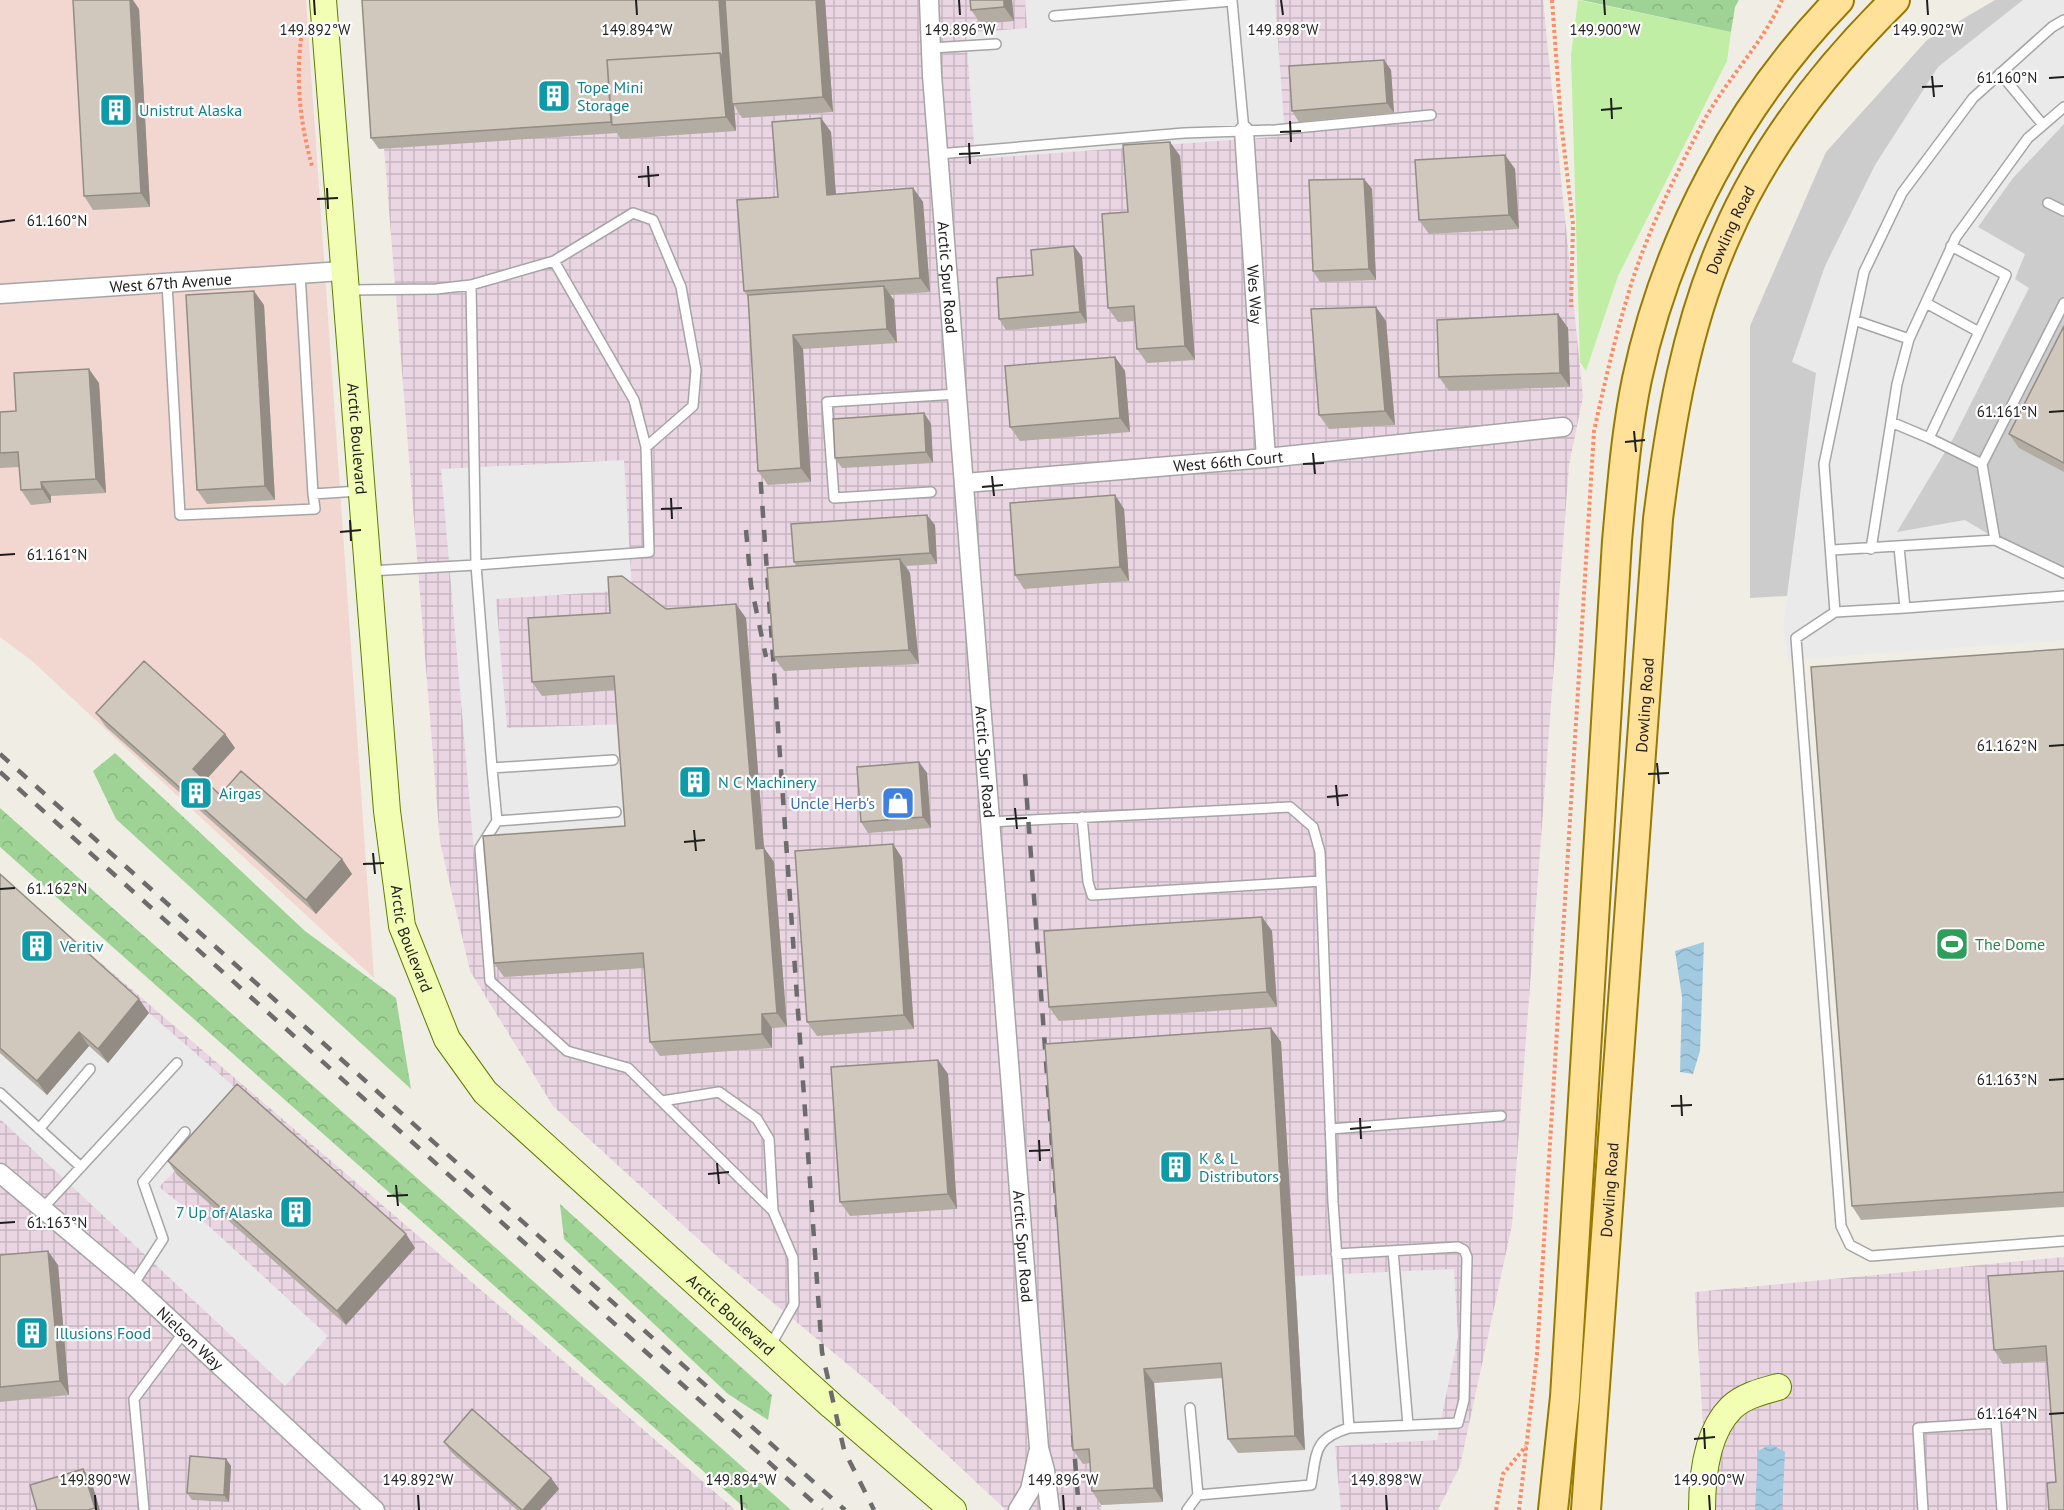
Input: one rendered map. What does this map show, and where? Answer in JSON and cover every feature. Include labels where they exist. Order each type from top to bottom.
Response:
[{"type":"main road","name":"Arctic Boulevard","points":[[323,0],[343,281],[387,811],[402,926],[447,1039],[485,1092],[768,1348],[953,1510]]},
{"type":"main road","name":"Dowling Road","points":[[1553,1510],[1565,1397],[1617,541],[1625,452],[1637,379],[1656,310],[1678,249],[1719,162],[1748,113],[1818,22],[1839,0]]},
{"type":"main road","name":"Dowling Road","points":[[1586,1510],[1658,519],[1667,446],[1681,374],[1712,269],[1726,235],[1759,173],[1818,88],[1848,50],[1895,0]]},
{"type":"main road","points":[[1702,1510],[1702,1478],[1716,1431],[1731,1407],[1754,1394],[1778,1387]]},
{"type":"street","name":"Arctic Spur Road","points":[[929,0],[938,154],[1039,1448],[1045,1470],[1050,1510]]},
{"type":"street","name":"Wes Way","points":[[1244,131],[1266,458]]},
{"type":"street","name":"West 67th Avenue","points":[[0,294],[300,273],[343,281]]},
{"type":"street","name":"West 66th Court","points":[[965,483],[1266,458],[1563,427]]},
{"type":"street","name":"Nielson Way","points":[[0,1173],[133,1285],[375,1510]]},
{"type":"street","name":"Arctic Spur Road","points":[[1018,1510],[1030,1490],[1039,1448]]},
{"type":"lane","points":[[1054,16],[1233,0],[1244,131]]},
{"type":"lane","points":[[1835,612],[1824,464],[1864,272],[1902,193],[1973,98],[2064,20]]},
{"type":"lane","points":[[931,48],[996,44]]},
{"type":"lane","points":[[2000,73],[2043,125]]},
{"type":"lane","points":[[1871,549],[1897,384],[1909,339],[1956,237],[2028,138],[2064,107]]},
{"type":"lane","points":[[938,154],[1431,115]]},
{"type":"lane","points":[[2048,203],[2064,211]]},
{"type":"lane","points":[[343,281],[436,289],[471,285],[554,261],[633,213],[653,220],[681,287],[696,370],[693,406],[646,447]]},
{"type":"lane","points":[[1929,438],[2006,275],[1952,246]]},
{"type":"lane","points":[[367,571],[649,552],[646,447],[634,400],[554,261]]},
{"type":"lane","points":[[167,283],[180,515],[315,509],[300,273]]},
{"type":"lane","points":[[471,285],[476,565],[497,821],[480,848],[490,981],[567,1052],[628,1068],[773,1211]]},
{"type":"lane","points":[[1926,303],[1979,332]]},
{"type":"lane","points":[[1995,540],[1982,464],[2064,303]]},
{"type":"lane","points":[[1854,320],[1909,339]]},
{"type":"lane","points":[[931,492],[834,498],[827,402],[957,394]]},
{"type":"lane","points":[[1891,422],[1982,464]]},
{"type":"lane","points":[[313,494],[360,490]]},
{"type":"lane","points":[[1832,550],[1995,540],[2064,573]]},
{"type":"lane","points":[[1899,547],[1905,608]]},
{"type":"lane","points":[[2064,596],[1835,612],[1796,638],[1841,1226],[1850,1245],[1870,1256],[2064,1241]]},
{"type":"lane","points":[[492,768],[613,760]]},
{"type":"lane","points":[[989,822],[1290,807],[1313,827],[1320,852],[1336,1254],[1349,1428]]},
{"type":"lane","points":[[497,821],[616,812]]},
{"type":"lane","points":[[1082,817],[1088,882],[1092,895],[1321,881]]},
{"type":"lane","points":[[43,1208],[177,1063]]},
{"type":"lane","points":[[39,1129],[90,1070]]},
{"type":"lane","points":[[662,1101],[719,1092],[757,1119],[769,1139],[773,1211],[793,1258],[794,1304],[768,1348]]},
{"type":"lane","points":[[0,1094],[81,1167]]},
{"type":"lane","points":[[1330,1129],[1501,1116]]},
{"type":"lane","points":[[133,1285],[164,1239],[143,1182],[185,1132]]},
{"type":"lane","points":[[1198,1495],[1311,1485],[1317,1448],[1330,1434],[1349,1428],[1458,1423],[1464,1400],[1467,1257],[1458,1247],[1336,1254]]},
{"type":"lane","points":[[1393,1251],[1408,1425]]},
{"type":"lane","points":[[144,1510],[134,1399],[184,1332]]},
{"type":"lane","points":[[1187,1510],[1198,1495],[1190,1408]]},
{"type":"lane","points":[[1923,1510],[1918,1428],[1996,1423],[2002,1510]]},
{"type":"path","points":[[1552,0],[1561,122],[1573,224],[1571,307]]},
{"type":"path","points":[[302,29],[297,62],[303,134],[314,175]]},
{"type":"path","points":[[1496,1510],[1503,1474],[1526,1445]]},
{"type":"shaded area","points":[[0,0],[306,0],[374,978],[32,661],[0,637]]},
{"type":"shaded area","points":[[372,0],[1543,0],[1583,397],[1569,465],[1512,1225],[1460,1466],[1438,1510],[1006,1510],[869,1382],[719,1258],[553,1106],[470,971],[440,842]]},
{"type":"shaded area","points":[[1025,0],[1275,0],[1285,136],[975,159],[966,33],[1027,28]]},
{"type":"shaded area","points":[[1995,0],[2064,0],[2064,580],[1750,598],[1750,326],[1826,152],[1927,40]]},
{"type":"shaded area","points":[[2023,0],[2064,0],[2064,124],[2013,178],[1978,227],[2025,254],[2015,279],[2029,288],[1954,437],[1897,532],[1965,520],[2064,580],[2064,640],[1788,660],[1783,626],[1816,373],[1792,362],[1825,266],[1875,165],[1938,67]]},
{"type":"shaded area","points":[[624,460],[632,590],[496,599],[507,728],[626,724],[635,840],[474,853],[441,469]]},
{"type":"shaded area","points":[[0,876],[667,1450],[735,1510],[0,1510]]},
{"type":"shaded area","points":[[149,1013],[247,1098],[159,1187],[210,1227],[328,1336],[285,1386],[0,1119],[0,1053],[47,1095],[89,1046]]},
{"type":"shaded area","points":[[2064,1257],[2064,1510],[1708,1510],[1695,1292]]},
{"type":"shaded area","points":[[1454,1269],[1458,1337],[1437,1440],[1335,1446],[1341,1510],[1102,1510],[1101,1505],[1163,1502],[1154,1383],[1231,1377],[1305,1450],[1295,1276]]},
{"type":"green space","points":[[1578,0],[1731,32],[1727,61],[1618,276],[1586,371],[1580,362],[1571,55]]},
{"type":"green space","points":[[1581,0],[1739,0],[1735,7],[1731,32]]},
{"type":"green space","points":[[115,753],[305,931],[396,998],[411,1089],[116,819],[93,771]]},
{"type":"green space","points":[[0,808],[791,1510],[747,1510],[0,847]]},
{"type":"green space","points":[[560,1204],[772,1395],[768,1420],[728,1394],[564,1239]]},
{"type":"water","points":[[1704,942],[1700,1051],[1693,1074],[1680,1072],[1682,997],[1675,951]]},
{"type":"water","points":[[1771,1444],[1785,1452],[1782,1510],[1755,1510],[1758,1451]]},
{"type":"building","name":"Unistrut Alaska","points":[[73,0],[130,0],[141,193],[84,196]]},
{"type":"building","name":"Tope Mini Storage","points":[[362,0],[719,0],[723,57],[720,53],[607,60],[611,122],[371,138]]},
{"type":"building","points":[[725,0],[816,0],[823,97],[732,104]]},
{"type":"building","points":[[970,0],[1004,0],[1004,7],[971,10]]},
{"type":"building","points":[[720,53],[726,117],[612,125],[607,60]]},
{"type":"building","points":[[1384,60],[1387,103],[1292,111],[1289,66]]},
{"type":"building","points":[[821,118],[827,195],[913,188],[920,278],[744,291],[737,200],[778,197],[772,122]]},
{"type":"building","points":[[1170,142],[1185,346],[1137,349],[1134,306],[1108,308],[1102,214],[1128,212],[1123,145]]},
{"type":"building","points":[[1505,155],[1509,215],[1419,220],[1415,160]]},
{"type":"building","points":[[1364,179],[1369,269],[1313,271],[1309,180]]},
{"type":"building","points":[[1074,246],[1080,312],[999,319],[997,278],[1033,275],[1031,250]]},
{"type":"building","points":[[884,286],[887,329],[793,335],[801,468],[758,471],[748,295]]},
{"type":"building","points":[[254,291],[265,486],[197,490],[186,295]]},
{"type":"building","points":[[1376,307],[1385,411],[1319,415],[1311,309]]},
{"type":"building","points":[[1558,314],[1560,373],[1439,377],[1437,320]]},
{"type":"building","points":[[2064,326],[2064,463],[2009,434]]},
{"type":"building","points":[[1115,357],[1120,418],[1010,427],[1005,366]]},
{"type":"building","points":[[89,369],[96,479],[41,482],[42,489],[21,490],[18,452],[0,453],[0,412],[16,411],[14,373]]},
{"type":"building","points":[[924,413],[926,452],[835,458],[833,419]]},
{"type":"building","points":[[1115,495],[1120,567],[1015,575],[1010,503]]},
{"type":"building","points":[[927,515],[930,553],[794,562],[791,524]]},
{"type":"building","points":[[900,559],[909,650],[774,657],[767,568]]},
{"type":"building","name":"N C Machinery","points":[[622,576],[666,609],[736,604],[756,849],[764,848],[777,1013],[762,1014],[762,1034],[650,1042],[643,953],[494,963],[483,836],[625,826],[614,676],[532,682],[528,618],[610,613],[608,577]]},
{"type":"building","name":"The Dome","points":[[2064,649],[2064,1192],[1852,1206],[1811,667]]},
{"type":"building","name":"Airgas","points":[[144,661],[225,734],[193,769],[220,795],[241,771],[342,859],[306,900],[96,713]]},
{"type":"building","name":"Uncle Herb's","points":[[919,762],[923,817],[861,822],[857,767]]},
{"type":"building","points":[[893,844],[904,1015],[807,1022],[795,851]]},
{"type":"building","name":"Veritiv","points":[[0,874],[139,999],[98,1049],[79,1032],[37,1081],[0,1048]]},
{"type":"building","points":[[1262,917],[1267,992],[1049,1007],[1044,931]]},
{"type":"building","name":"K & L Distributors","points":[[1271,1028],[1295,1436],[1228,1439],[1221,1363],[1144,1369],[1154,1488],[1092,1491],[1089,1449],[1073,1450],[1045,1044]]},
{"type":"building","points":[[938,1060],[948,1194],[840,1202],[831,1067]]},
{"type":"building","name":"7 Up of Alaska","points":[[237,1084],[406,1234],[337,1311],[168,1161]]},
{"type":"building","name":"Illusions Food","points":[[48,1251],[60,1381],[0,1387],[0,1255]]},
{"type":"building","points":[[2064,1271],[2064,1510],[2049,1510],[2047,1483],[2056,1482],[2046,1346],[1994,1350],[1988,1276]]},
{"type":"building","points":[[472,1409],[551,1478],[523,1510],[444,1442]]},
{"type":"building","points":[[190,1456],[226,1459],[224,1495],[187,1493]]},
{"type":"building","points":[[83,1469],[95,1508],[37,1510],[30,1485]]},
{"type":"railway","points":[[759,458],[822,1352],[844,1450],[874,1510]]},
{"type":"railway","points":[[746,530],[751,585],[766,657]]},
{"type":"railway","points":[[0,754],[845,1510]]},
{"type":"railway","points":[[0,772],[822,1510]]},
{"type":"railway","points":[[1025,774],[1058,1226]]},
{"type":"railway","points":[[1073,1435],[1079,1510]]},
{"type":"place","name":"Tope Mini Storage","points":[[554,96]]},
{"type":"place","name":"Unistrut Alaska","points":[[116,110]]},
{"type":"place","name":"N C Machinery","points":[[695,782]]},
{"type":"place","name":"Airgas","points":[[196,793]]},
{"type":"place","name":"Uncle Herb's","points":[[898,803]]},
{"type":"place","name":"The Dome","points":[[1952,944]]},
{"type":"place","name":"Veritiv","points":[[37,946]]},
{"type":"place","name":"K & L Distributors","points":[[1176,1167]]},
{"type":"place","name":"7 Up of Alaska","points":[[296,1212]]},
{"type":"place","name":"Illusions Food","points":[[32,1333]]}]
